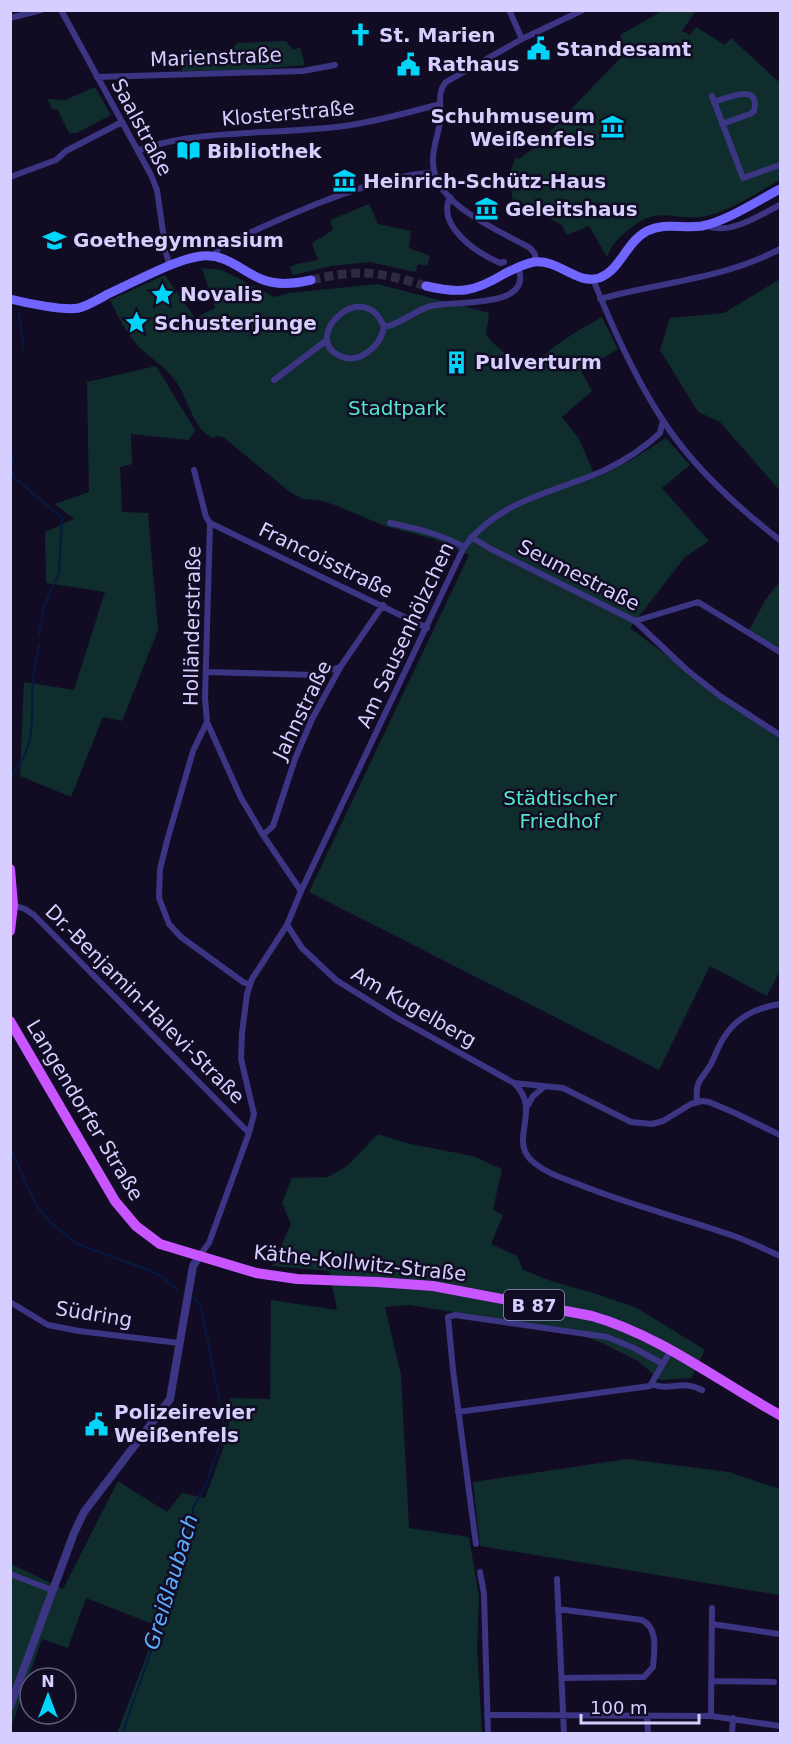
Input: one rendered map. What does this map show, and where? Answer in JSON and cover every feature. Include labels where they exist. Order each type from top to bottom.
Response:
[{"type":"main road","points":[[426,286],[467,291],[487,284],[518,267],[536,262],[555,265],[579,277],[592,279],[610,272],[627,247],[647,231],[663,226],[705,225],[726,217],[780,189]]},
{"type":"main road","points":[[11,300],[61,308],[77,308],[170,267],[195,258],[214,256],[229,260],[269,282],[288,284],[311,280]]},
{"type":"main road","points":[[10,869],[13,905],[10,932]]},
{"type":"main road","name":"Langendorfer Straße","points":[[10,1021],[115,1201],[136,1226],[155,1241],[199,1257]]},
{"type":"main road","name":"Käthe-Kollwitz-Straße","points":[[199,1257],[266,1275],[297,1279],[433,1286],[592,1316],[614,1323],[671,1350],[780,1415]]},
{"type":"street","points":[[10,18],[40,10]]},
{"type":"street","name":"Saalstraße","points":[[61,10],[139,150],[157,190],[170,267]]},
{"type":"street","points":[[509,10],[522,39]]},
{"type":"street","points":[[536,262],[535,254],[530,248],[482,222],[450,197],[439,185],[432,160],[440,122],[440,92],[446,82],[522,39],[583,10]]},
{"type":"street","name":"Marienstraße","points":[[97,77],[303,71],[335,65]]},
{"type":"street","points":[[722,124],[754,111],[754,101],[751,95],[745,93],[713,99],[722,124],[743,178],[780,165]]},
{"type":"street","name":"Klosterstraße","points":[[139,150],[158,144],[194,138],[351,125],[440,104]]},
{"type":"street","points":[[10,177],[58,162],[66,151],[122,122]]},
{"type":"street","points":[[214,256],[220,246],[300,211],[376,183],[434,172]]},
{"type":"street","points":[[450,197],[446,212],[454,229],[485,255],[500,263],[504,261]]},
{"type":"street","points":[[705,225],[716,230],[730,228],[780,205]]},
{"type":"street","points":[[600,298],[718,274],[762,259],[780,249]]},
{"type":"street","points":[[384,327],[429,306],[485,301],[513,293],[517,290],[520,278],[518,267]]},
{"type":"street","points":[[592,279],[635,372],[663,420],[698,465],[726,494],[750,518],[780,540]]},
{"type":"street","points":[[362,306],[376,312],[384,327],[382,336],[375,346],[356,358],[338,356],[327,340],[327,330],[332,322],[343,314],[362,306]]},
{"type":"street","points":[[274,380],[327,340]]},
{"type":"street","name":"Am Sausenhölzchen","points":[[250,985],[287,925],[464,547],[471,537],[485,524],[509,508],[542,492],[603,470],[631,456],[660,433],[663,420]]},
{"type":"street","name":"Holländerstraße","points":[[194,471],[206,517],[210,523],[205,698],[207,722],[193,751],[159,869],[159,898],[169,924],[181,937],[250,985]]},
{"type":"street","name":"Francoisstraße","points":[[210,523],[427,628]]},
{"type":"street","points":[[390,523],[424,531],[464,547]]},
{"type":"street","name":"Seumestraße","points":[[471,537],[635,621],[687,670],[720,696],[780,735]]},
{"type":"street","points":[[635,621],[698,602],[780,652]]},
{"type":"street","name":"Jahnstraße","points":[[263,835],[273,826],[295,759],[312,719],[341,666],[383,605]]},
{"type":"street","points":[[207,672],[314,675],[341,666]]},
{"type":"street","points":[[207,722],[242,798],[263,835],[301,891]]},
{"type":"street","name":"Dr.-Benjamin-Halevi-Straße","points":[[13,905],[34,915],[249,1133]]},
{"type":"street","name":"Am Kugelberg","points":[[287,925],[302,948],[336,980],[397,1018],[514,1083],[563,1088],[631,1122],[642,1124],[663,1121],[697,1101]]},
{"type":"street","points":[[10,1706],[52,1590],[84,1512],[170,1399],[193,1266],[209,1243],[254,1114],[242,1059],[242,1033],[250,985]]},
{"type":"street","points":[[780,1004],[752,1010],[735,1023],[723,1039],[710,1065],[698,1080],[696,1088],[697,1101],[709,1102],[780,1135]]},
{"type":"street","points":[[514,1083],[528,1105]]},
{"type":"street","points":[[544,1087],[533,1096],[528,1105],[524,1151],[531,1160],[548,1172],[601,1194],[736,1237],[780,1256]]},
{"type":"street","name":"Südring","points":[[10,1302],[48,1325],[179,1343]]},
{"type":"street","points":[[476,1544],[448,1317],[455,1315],[607,1337],[634,1348],[663,1364]]},
{"type":"street","points":[[458,1412],[650,1386],[671,1350]]},
{"type":"street","points":[[651,1384],[665,1387],[692,1384],[702,1390]]},
{"type":"street","points":[[480,1572],[484,1594],[488,1734]]},
{"type":"street","points":[[10,1574],[52,1590]]},
{"type":"street","points":[[557,1579],[564,1734]]},
{"type":"street","points":[[711,1716],[712,1608]]},
{"type":"street","points":[[558,1609],[642,1620],[648,1623],[654,1633],[653,1667],[644,1677],[563,1678]]},
{"type":"street","points":[[712,1624],[779,1634]]},
{"type":"street","points":[[711,1681],[774,1682]]},
{"type":"street","points":[[487,1715],[711,1716],[780,1726]]},
{"type":"street","points":[[647,1715],[648,1734]]},
{"type":"street","points":[[732,1734],[733,1718]]},
{"type":"green space","points":[[662,11],[694,11],[682,31],[690,35],[696,27],[725,45],[731,38],[780,83],[780,180],[737,204],[710,215],[688,218],[660,215],[650,217],[639,222],[621,236],[607,257],[589,226],[567,235],[562,225],[522,204],[513,204],[509,174],[516,157],[519,159],[536,146],[626,52],[620,35]]},
{"type":"green space","points":[[286,41],[293,50],[300,47],[305,65],[245,70],[182,71],[182,50],[232,51],[237,43]]},
{"type":"green space","points":[[95,87],[111,115],[77,133],[69,133],[57,109],[53,110],[47,99],[65,100]]},
{"type":"green space","points":[[369,204],[378,224],[411,231],[409,248],[430,256],[427,266],[418,264],[415,272],[370,262],[331,266],[293,275],[290,267],[318,260],[312,243],[333,230],[330,220]]},
{"type":"green space","points":[[202,268],[222,270],[274,297],[289,293],[377,284],[489,313],[486,335],[507,354],[534,365],[558,344],[602,317],[618,349],[581,371],[592,391],[562,417],[579,439],[596,478],[633,459],[666,438],[690,465],[662,488],[709,541],[685,557],[630,628],[780,739],[780,971],[767,996],[710,966],[659,1070],[309,892],[469,555],[434,539],[385,526],[335,505],[318,500],[302,499],[290,492],[223,437],[212,438],[200,427],[177,383],[164,368],[135,343],[110,300],[165,275],[195,318],[215,308]]},
{"type":"green space","points":[[780,279],[780,491],[720,422],[698,412],[660,350],[670,318],[724,313]]},
{"type":"green space","points":[[156,366],[195,430],[189,440],[131,434],[132,464],[120,467],[122,512],[148,513],[158,630],[122,721],[103,717],[71,797],[20,776],[24,682],[74,690],[105,592],[46,583],[45,532],[74,519],[55,504],[89,492],[87,382]]},
{"type":"green space","points":[[780,581],[780,650],[749,630],[766,599]]},
{"type":"green space","points":[[378,1134],[410,1144],[473,1156],[502,1169],[493,1210],[503,1215],[491,1244],[517,1256],[523,1270],[637,1308],[705,1350],[691,1378],[660,1380],[638,1361],[602,1343],[567,1330],[410,1305],[385,1307],[401,1375],[409,1528],[469,1537],[479,1597],[477,1648],[482,1733],[117,1733],[158,1626],[86,1598],[68,1648],[42,1639],[32,1666],[18,1666],[18,1707],[11,1727],[11,1564],[63,1589],[118,1481],[167,1512],[182,1493],[205,1498],[228,1435],[230,1398],[270,1399],[271,1300],[337,1310],[329,1271],[272,1266],[291,1224],[282,1203],[292,1178],[328,1177],[348,1165]]},
{"type":"green space","points":[[627,1459],[729,1472],[780,1489],[780,1595],[480,1546],[473,1482]]},
{"type":"waterway","name":"Greißlaubach","points":[[19,313],[24,349]]},
{"type":"waterway","name":"Greißlaubach","points":[[13,455],[11,469],[15,478],[62,518],[59,573],[44,607],[39,636]]},
{"type":"waterway","name":"Greißlaubach","points":[[10,777],[19,765],[29,742],[33,680],[39,644]]},
{"type":"waterway","name":"Greißlaubach","points":[[10,1148],[37,1206],[50,1222],[77,1244],[151,1271],[164,1278],[177,1290]]},
{"type":"waterway","name":"Greißlaubach","points":[[193,1297],[201,1306],[224,1425]]},
{"type":"waterway","name":"Greißlaubach","points":[[122,1734],[156,1637],[158,1617],[169,1590],[177,1557],[194,1519],[193,1508],[206,1484],[224,1433]]},
{"type":"tunnel","points":[[311,280],[343,274],[368,273],[426,286]]},
{"type":"place","name":"St. Marien","points":[[361,35]]},
{"type":"place","name":"Standesamt","points":[[538,49]]},
{"type":"place","name":"Rathaus","points":[[409,64]]},
{"type":"place","name":"Schuhmuseum Weißenfels","points":[[613,127]]},
{"type":"place","name":"Bibliothek","points":[[189,151]]},
{"type":"place","name":"Heinrich-Schütz-Haus","points":[[345,181]]},
{"type":"place","name":"Geleitshaus","points":[[487,209]]},
{"type":"place","name":"Goethegymnasium","points":[[55,240]]},
{"type":"place","name":"Novalis","points":[[162,294]]},
{"type":"place","name":"Schusterjunge","points":[[136,323]]},
{"type":"place","name":"Pulverturm","points":[[457,362]]},
{"type":"place","name":"Polizeirevier Weißenfels","points":[[96,1424]]},
{"type":"park label","name":"Stadtpark","points":[[397,408]]},
{"type":"park label","name":"Städtischer Friedhof","points":[[560,810]]}]
